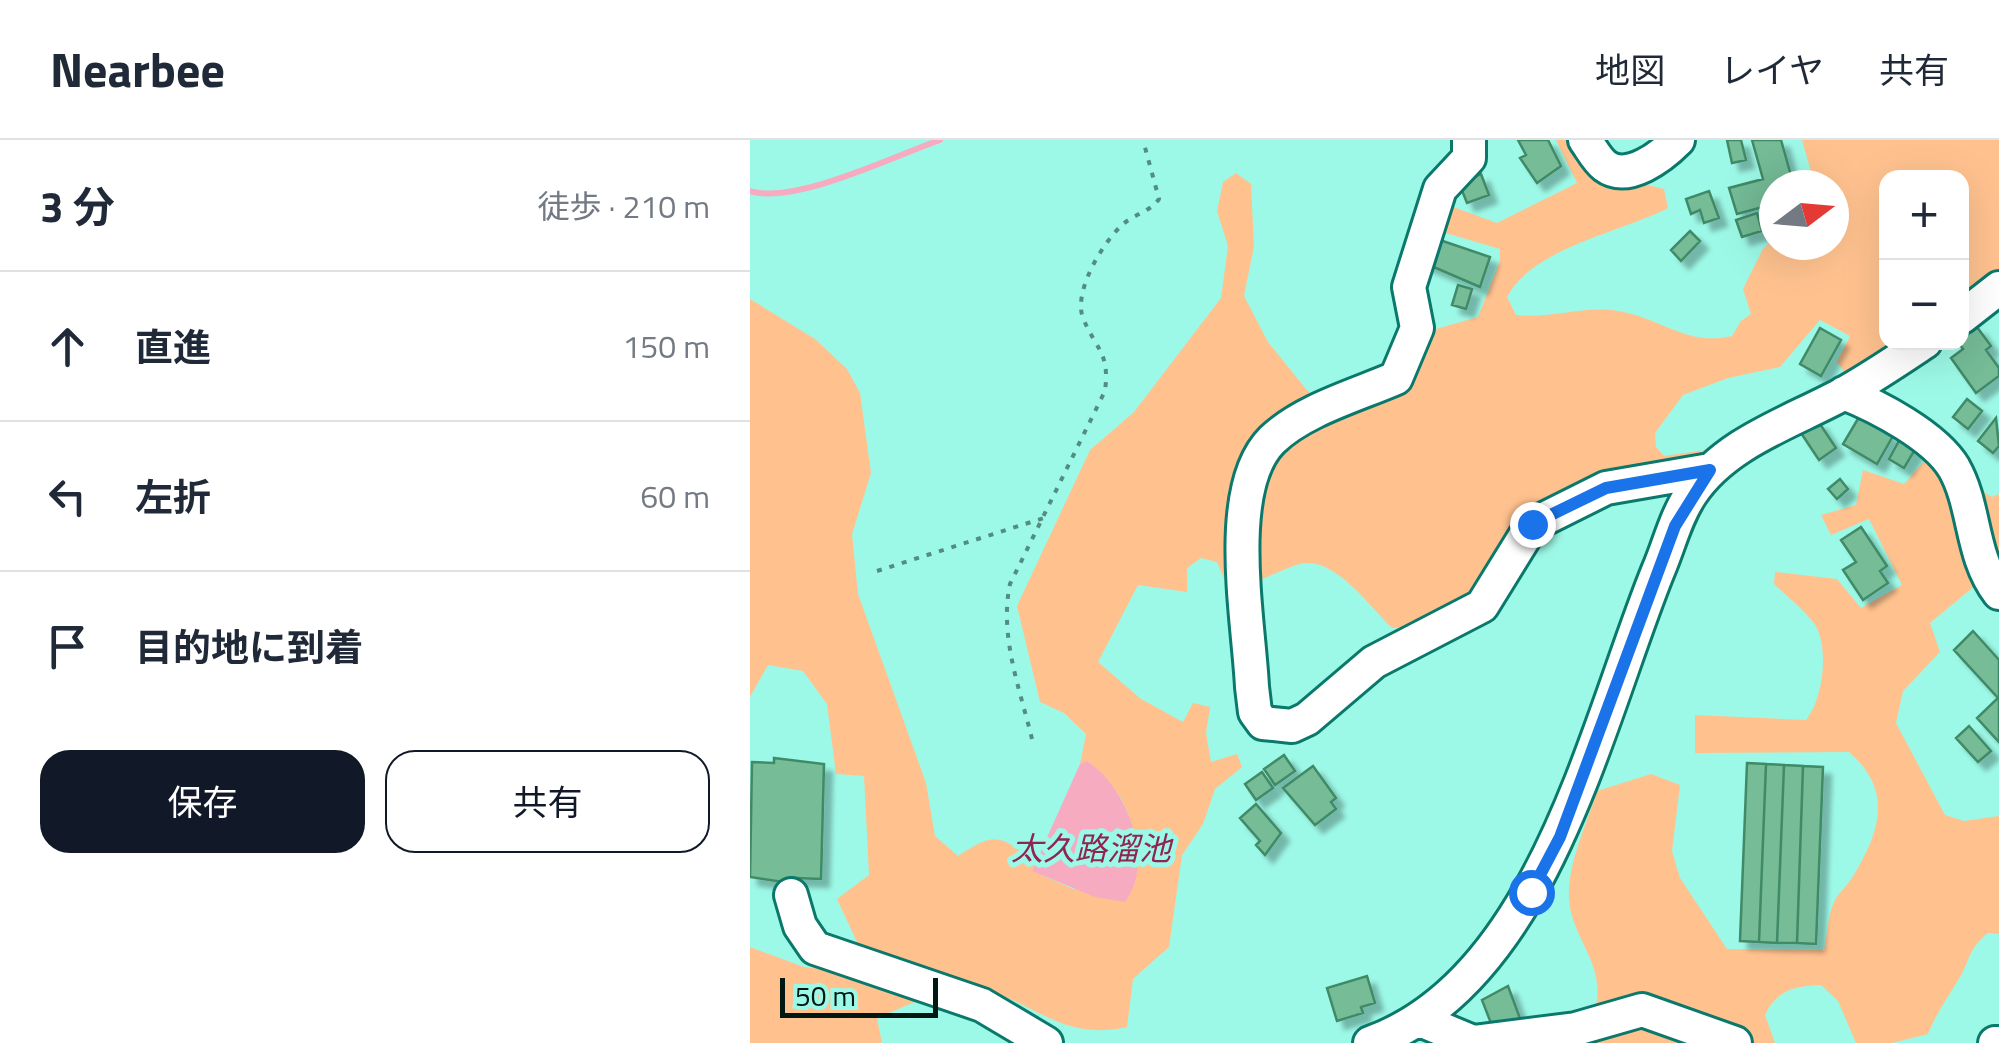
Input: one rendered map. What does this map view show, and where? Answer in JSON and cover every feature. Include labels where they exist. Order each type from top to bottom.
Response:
[{"type":"street","points":[[1469,140],[1469,158],[1440,190],[1409,287],[1417,328],[1405,366],[1396,378],[1310,416],[1271,441],[1248,486],[1243,523],[1252,687],[1255,712],[1263,723],[1292,726],[1308,719],[1374,662],[1482,606],[1532,524],[1606,488],[1710,470]]},
{"type":"street","points":[[1585,140],[1606,167],[1617,170],[1646,165],[1678,140]]},
{"type":"street","points":[[1969,312],[1999,288]]},
{"type":"street","points":[[1385,1041],[1420,1020],[1454,991],[1531,892],[1560,837],[1675,526],[1710,470],[1740,447],[1844,393],[1913,350]]},
{"type":"street","points":[[1844,393],[1880,408],[1944,454],[1955,470],[1980,562],[1999,593]]},
{"type":"street","points":[[792,895],[800,926],[815,948],[982,1005],[1046,1043]]},
{"type":"street","points":[[1420,1020],[1473,1042],[1598,1033],[1642,1010],[1735,1043]]},
{"type":"path","points":[[1032,739],[1008,638],[1006,606],[1010,584],[1047,516],[1105,391],[1106,358],[1081,314],[1084,285],[1122,224],[1152,209],[1160,199],[1142,140]]},
{"type":"path","points":[[877,572],[1047,516]]},
{"type":"shaded area","points":[[1556,140],[1574,140],[1596,172],[1664,189],[1668,208],[1580,243],[1536,266],[1507,297],[1516,315],[1618,311],[1688,335],[1732,336],[1751,314],[1743,289],[1759,257],[1849,260],[1849,170],[1811,170],[1802,140],[1999,140],[1999,273],[1969,297],[1969,170],[1879,170],[1879,350],[1894,350],[1847,375],[1837,362],[1850,336],[1820,320],[1780,367],[1728,378],[1683,395],[1655,433],[1656,447],[1664,456],[1706,450],[1706,460],[1537,507],[1511,527],[1482,587],[1423,625],[1392,628],[1338,575],[1313,563],[1300,564],[1248,584],[1227,586],[1217,562],[1201,558],[1187,568],[1187,592],[1138,585],[1098,662],[1141,699],[1183,722],[1193,703],[1210,707],[1206,733],[1211,762],[1237,754],[1242,767],[1215,789],[1203,824],[1182,855],[1169,947],[1133,979],[1127,1027],[1080,1028],[988,990],[965,986],[934,994],[877,1018],[882,1043],[750,1043],[750,947],[804,967],[836,971],[857,942],[837,899],[869,875],[864,776],[836,774],[827,704],[803,671],[768,665],[750,697],[750,299],[815,339],[847,369],[860,393],[871,473],[852,534],[858,594],[926,783],[935,836],[958,856],[982,842],[1006,842],[1036,862],[1033,871],[1073,889],[1135,875],[1134,840],[1127,812],[1113,787],[1088,761],[1080,764],[1086,734],[1064,713],[1040,702],[1017,606],[1090,450],[1134,412],[1221,298],[1228,246],[1217,211],[1223,182],[1236,173],[1251,184],[1254,246],[1244,296],[1268,342],[1316,399],[1346,407],[1429,331],[1478,317],[1500,261],[1500,249],[1432,229],[1448,205],[1497,223],[1577,183]]},
{"type":"shaded area","points":[[1927,458],[1992,497],[1999,494],[1999,578],[1994,570],[1930,623],[1940,652],[1903,691],[1896,723],[1945,815],[1964,821],[1999,816],[1999,934],[1988,933],[1976,945],[1928,1034],[1892,1043],[1856,1043],[1838,1001],[1821,985],[1795,988],[1775,1000],[1765,1015],[1775,1043],[1530,1043],[1596,1005],[1596,976],[1571,913],[1569,886],[1574,858],[1597,791],[1651,774],[1680,785],[1672,851],[1680,878],[1727,949],[1824,950],[1833,904],[1862,861],[1875,828],[1878,812],[1872,782],[1849,752],[1695,753],[1695,715],[1806,720],[1820,687],[1822,645],[1814,623],[1774,584],[1775,572],[1837,579],[1861,608],[1902,585],[1869,519],[1831,535],[1821,515],[1856,505],[1863,470],[1904,484]]},
{"type":"water","name":"太久路溜池","points":[[1087,761],[1114,788],[1132,826],[1138,866],[1125,902],[1095,897],[1032,871],[1080,764]]},
{"type":"building","points":[[1518,140],[1548,140],[1561,166],[1537,183],[1520,158],[1526,155]]},
{"type":"building","points":[[1727,140],[1741,140],[1746,160],[1732,163]]},
{"type":"building","points":[[1752,140],[1781,140],[1789,170],[1760,170]]},
{"type":"building","points":[[1481,174],[1489,195],[1467,203],[1459,183]]},
{"type":"building","points":[[1759,180],[1759,208],[1737,214],[1729,188]]},
{"type":"building","points":[[1709,191],[1719,218],[1704,223],[1700,210],[1691,214],[1686,199]]},
{"type":"building","points":[[1757,213],[1759,232],[1742,237],[1736,220]]},
{"type":"building","points":[[1690,231],[1700,241],[1681,261],[1671,250]]},
{"type":"building","points":[[1431,237],[1490,257],[1480,287],[1422,262]]},
{"type":"building","points":[[1458,285],[1472,289],[1466,309],[1452,305]]},
{"type":"building","points":[[1977,327],[1991,346],[1986,350],[1999,368],[1999,376],[1976,393],[1951,358],[1969,350],[1969,333]]},
{"type":"building","points":[[1820,328],[1841,340],[1821,376],[1800,364]]},
{"type":"building","points":[[1967,399],[1982,411],[1968,429],[1953,417]]},
{"type":"building","points":[[1859,417],[1893,436],[1877,464],[1843,444]]},
{"type":"building","points":[[1996,418],[1999,446],[1993,453],[1978,441]]},
{"type":"building","points":[[1818,421],[1836,448],[1819,460],[1801,433]]},
{"type":"building","points":[[1900,439],[1916,448],[1904,468],[1889,459]]},
{"type":"building","points":[[1840,479],[1848,489],[1837,499],[1828,489]]},
{"type":"building","points":[[1861,527],[1887,566],[1880,571],[1888,583],[1863,600],[1843,570],[1856,562],[1841,540]]},
{"type":"building","points":[[1973,631],[1999,660],[1999,742],[1977,718],[1998,698],[1954,650]]},
{"type":"building","points":[[1969,726],[1991,751],[1978,762],[1956,738]]},
{"type":"building","points":[[1284,755],[1295,771],[1275,785],[1264,769]]},
{"type":"building","points":[[774,758],[824,764],[821,879],[796,878],[796,884],[750,877],[752,762],[774,763]]},
{"type":"building","points":[[1747,763],[1766,764],[1759,942],[1740,941]]},
{"type":"building","points":[[1766,764],[1784,765],[1777,943],[1759,942]]},
{"type":"building","points":[[1784,765],[1803,766],[1797,943],[1777,943]]},
{"type":"building","points":[[1313,766],[1336,798],[1331,802],[1336,809],[1315,825],[1283,788]]},
{"type":"building","points":[[1803,766],[1823,767],[1816,944],[1797,943]]},
{"type":"building","points":[[1262,772],[1273,788],[1256,800],[1245,784]]},
{"type":"building","points":[[1256,804],[1281,833],[1265,855],[1256,845],[1260,841],[1240,818]]},
{"type":"building","points":[[1367,976],[1375,1003],[1361,1007],[1363,1013],[1337,1021],[1327,988]]},
{"type":"building","points":[[1508,986],[1521,1021],[1494,1031],[1482,1000]]},
{"type":"waterway","points":[[750,191],[792,191],[818,185],[940,140]]},
{"type":"route","points":[[1531,892],[1560,837],[1629,640],[1675,526],[1690,496],[1710,470],[1606,488],[1532,524]]}]
